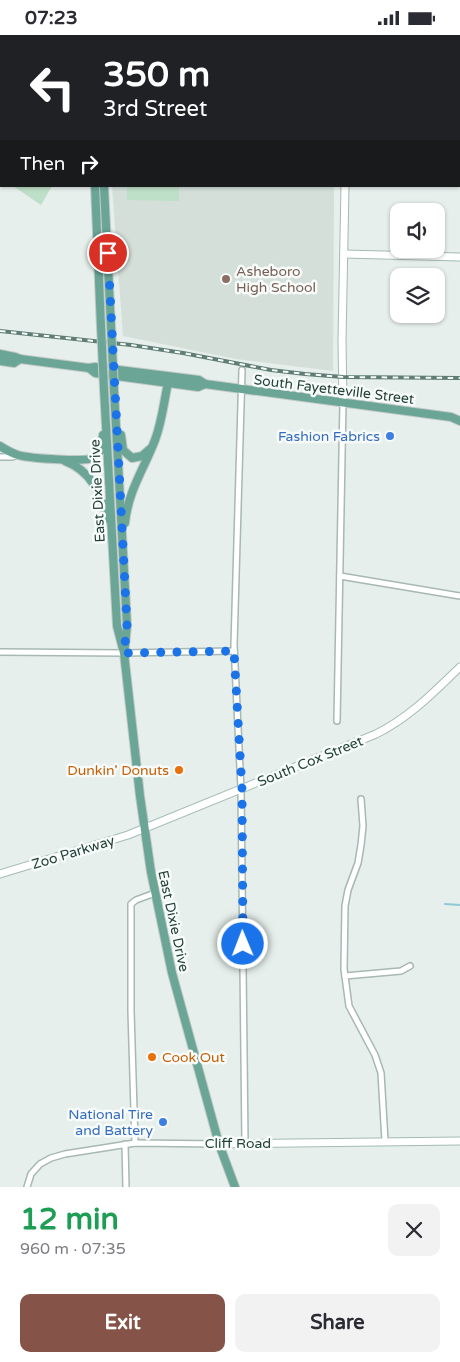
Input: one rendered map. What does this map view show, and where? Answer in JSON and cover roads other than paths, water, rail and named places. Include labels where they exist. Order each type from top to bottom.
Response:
[{"type":"main road","name":"East Dixie Drive","points":[[95,187],[117,626],[124,653],[140,796],[155,893],[172,973],[219,1144],[235,1187]]},
{"type":"main road","name":"East Dixie Drive","points":[[104,187],[127,625],[124,653]]},
{"type":"main road","name":"South Fayetteville Street","points":[[0,355],[89,368],[95,367],[199,380],[205,384],[458,418]]},
{"type":"main road","name":"South Fayetteville Street","points":[[0,361],[14,363],[20,359]]},
{"type":"main road","name":"South Fayetteville Street","points":[[89,368],[95,373],[198,387],[205,384]]},
{"type":"main road","points":[[122,535],[131,493],[152,448],[159,427],[168,383]]},
{"type":"main road","points":[[0,446],[19,455],[60,459],[90,459],[96,457],[101,449],[106,415]]},
{"type":"main road","points":[[116,422],[121,435],[123,450],[127,455],[137,458],[152,448]]},
{"type":"main road","points":[[60,459],[76,467],[91,479],[100,495],[112,541]]},
{"type":"street","points":[[337,721],[345,187]]},
{"type":"street","points":[[344,254],[460,257]]},
{"type":"street","points":[[242,370],[234,651],[242,789],[245,1143]]},
{"type":"street","points":[[0,457],[19,455]]},
{"type":"street","points":[[340,576],[460,596]]},
{"type":"street","points":[[0,652],[124,653],[234,651]]},
{"type":"street","name":"South Cox Street","points":[[145,827],[388,728],[419,707],[460,667]]},
{"type":"street","points":[[362,799],[363,825],[361,845],[358,863],[348,890],[345,906],[345,976],[349,1005],[375,1055],[381,1073],[386,1141]]},
{"type":"street","name":"Zoo Parkway","points":[[0,874],[110,841],[145,827]]},
{"type":"street","points":[[135,1143],[131,1011],[131,904],[136,900],[155,893]]},
{"type":"street","points":[[345,976],[401,971],[410,966]]},
{"type":"street","name":"Cliff Road","points":[[28,1184],[31,1174],[40,1164],[51,1158],[135,1143],[219,1144],[460,1141]]},
{"type":"street","points":[[125,1144],[126,1187]]},
{"type":"waterway","points":[[445,904],[460,905]]},
{"type":"railway","points":[[0,331],[131,345],[271,370],[305,374],[343,377],[460,378]]},
{"type":"place","name":"Asheboro High School","points":[[226,279]]},
{"type":"place","name":"Fashion Fabrics","points":[[390,436]]},
{"type":"place","name":"Dunkin' Donuts","points":[[179,770]]},
{"type":"place","name":"Cook Out","points":[[152,1057]]},
{"type":"place","name":"National Tire and Battery","points":[[163,1122]]}]
